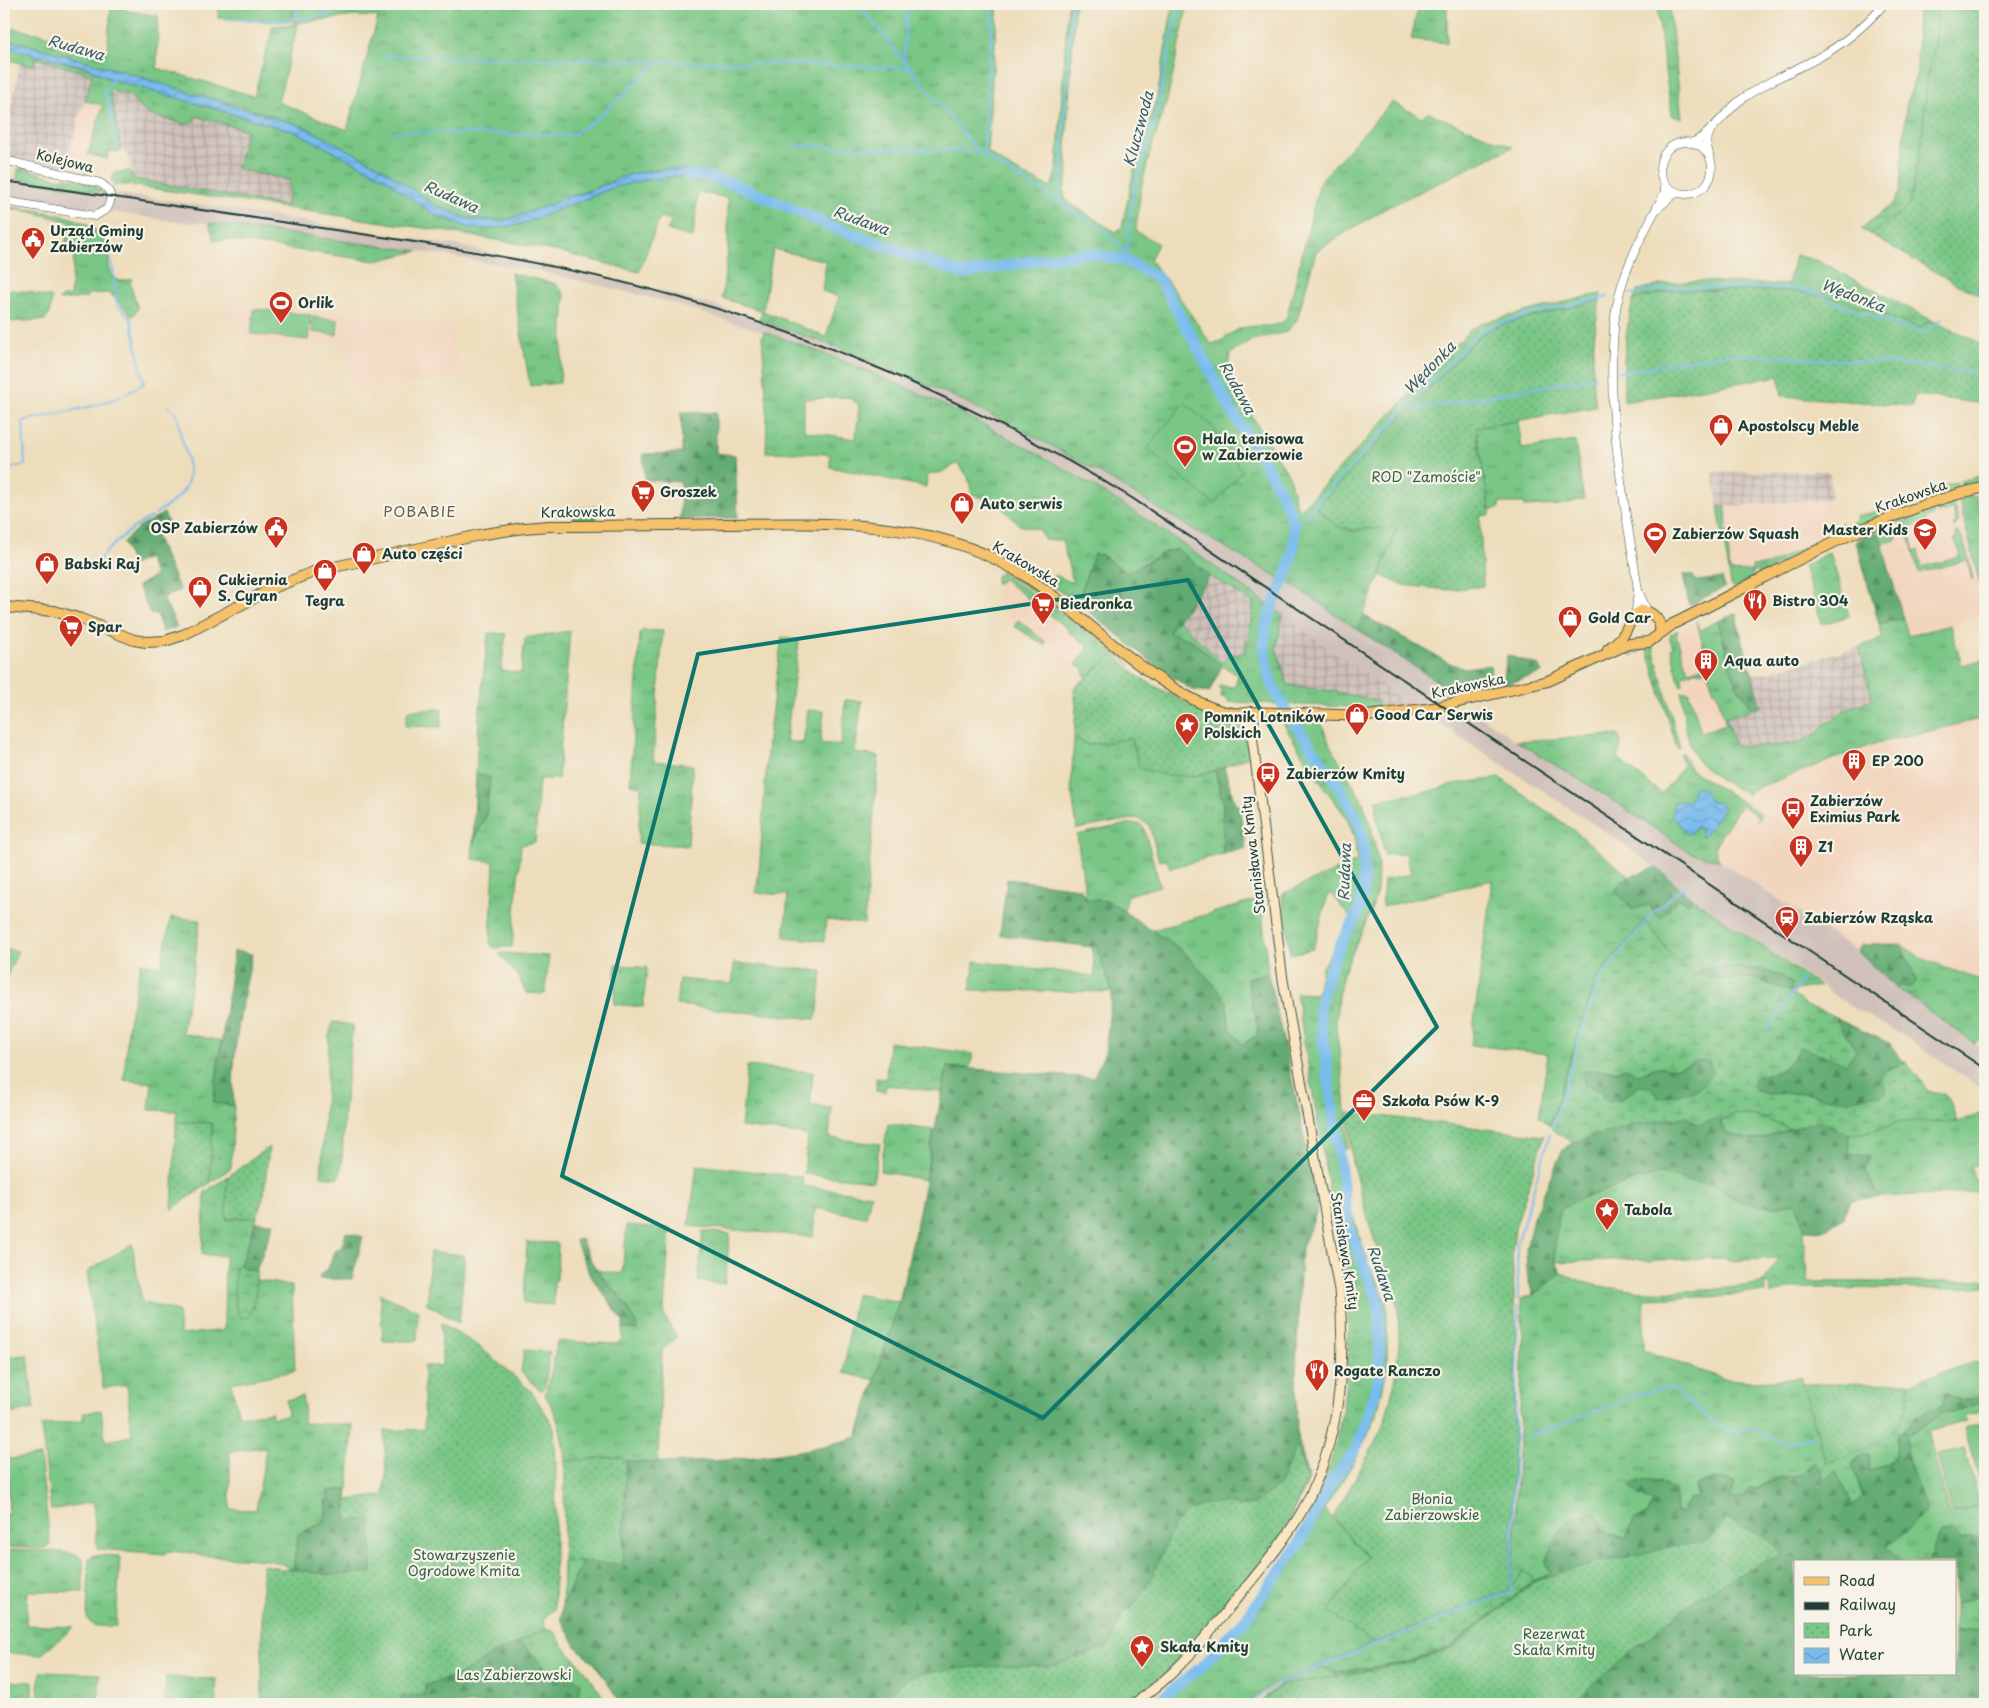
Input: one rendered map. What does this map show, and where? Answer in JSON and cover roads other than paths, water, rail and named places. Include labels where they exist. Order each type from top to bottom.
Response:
[{"type":"main road","name":"Krakowska","points":[[1659,634],[1688,617],[1835,542],[1890,517],[1933,502],[1985,488]]},
{"type":"main road","name":"Krakowska","points":[[4,607],[54,611],[81,619],[134,640],[146,642],[166,641],[183,636],[272,588],[308,574],[506,530],[549,526],[838,524],[896,530],[941,540],[964,546],[999,560],[1054,597],[1158,678],[1190,697],[1245,707],[1251,712],[1367,716],[1399,714],[1486,697],[1548,681],[1595,658],[1628,644],[1635,643]]},
{"type":"main road","points":[[1640,612],[1652,614],[1659,622],[1659,634],[1649,642],[1635,643],[1629,637],[1626,629],[1634,616],[1640,612]]},
{"type":"main road","name":"Krakowska","points":[[1652,614],[1665,619],[1688,617]]},
{"type":"main road","name":"Krakowska","points":[[1595,658],[1621,638],[1626,629]]},
{"type":"main road","name":"Stanisława Kmity","points":[[1133,1704],[1158,1686],[1180,1666],[1291,1530],[1308,1500],[1321,1470],[1333,1426],[1339,1388],[1342,1324],[1337,1275],[1282,977],[1252,735],[1247,724],[1247,719],[1251,712]]},
{"type":"street","points":[[1634,616],[1638,590],[1613,416],[1611,379],[1618,300],[1624,277],[1637,245],[1665,192],[1666,184],[1660,169],[1664,154],[1676,145],[1696,141],[1712,128],[1728,110],[1753,91],[1816,59],[1853,35],[1884,4]]},
{"type":"street","points":[[1656,210],[1674,194],[1694,193],[1707,183],[1712,169],[1706,142],[1712,128]]},
{"type":"street","points":[[1690,143],[1699,146],[1709,156]]},
{"type":"street","name":"Kolejowa","points":[[4,160],[100,183],[108,188],[111,199],[108,209],[102,214],[95,216],[4,201]]},
{"type":"street","points":[[1666,184],[1679,193]]},
{"type":"street","points":[[1638,590],[1652,614]]},
{"type":"water","points":[[4,40],[123,70],[126,73],[305,127],[379,166],[433,204],[468,219],[502,221],[635,173],[665,169],[686,170],[692,173],[704,173],[703,180],[674,176],[641,181],[615,187],[523,224],[488,229],[470,228],[437,216],[385,178],[296,132],[113,80],[84,66],[4,46]]},
{"type":"water","points":[[1695,787],[1704,789],[1710,802],[1718,802],[1724,807],[1702,837],[1700,828],[1698,829],[1696,826],[1688,834],[1672,816],[1674,802],[1688,802]]},
{"type":"waterway","points":[[296,4],[297,19]]},
{"type":"waterway","points":[[858,4],[979,153],[1104,230],[1126,252]]},
{"type":"waterway","points":[[904,61],[907,4]]},
{"type":"waterway","points":[[984,156],[993,4]]},
{"type":"waterway","points":[[1059,202],[1072,4]]},
{"type":"waterway","name":"Kluczwoda","points":[[1126,261],[1132,198],[1158,104],[1179,4]]},
{"type":"waterway","points":[[229,19],[274,21],[313,17],[364,7]]},
{"type":"waterway","points":[[385,56],[758,63],[909,68]]},
{"type":"waterway","points":[[394,132],[569,135],[601,115],[657,63]]},
{"type":"waterway","points":[[113,78],[105,91],[119,146]]},
{"type":"waterway","points":[[795,145],[977,152]]},
{"type":"waterway","name":"Rudawa","points":[[689,175],[709,177],[737,185],[835,228],[964,274],[1032,261],[1090,253],[1126,261],[1158,278],[1233,413],[1269,471],[1292,519],[1294,531],[1292,556],[1268,620],[1265,634],[1265,656],[1267,670],[1277,694],[1345,796],[1360,827],[1363,841],[1364,862],[1361,904],[1332,964],[1319,1010],[1349,1229],[1378,1300],[1380,1323],[1379,1377],[1368,1418],[1355,1450],[1330,1484],[1298,1546],[1244,1621],[1200,1668],[1154,1704]]},
{"type":"waterway","points":[[4,469],[25,465],[23,421],[102,403],[117,398],[144,383],[131,319],[117,305],[113,268],[105,239]]},
{"type":"waterway","name":"Wędonka","points":[[1974,293],[1985,284]]},
{"type":"waterway","name":"Wędonka","points":[[1630,294],[1680,287],[1801,289],[1823,295],[1840,305],[1921,333],[1942,319]]},
{"type":"waterway","name":"Wędonka","points":[[1304,517],[1481,330],[1530,314],[1608,297]]},
{"type":"waterway","points":[[1619,372],[1727,354],[1894,363],[1973,373]]},
{"type":"waterway","points":[[1417,409],[1595,377]]},
{"type":"waterway","points":[[155,514],[178,497],[188,481],[189,473],[179,420],[168,406]]},
{"type":"waterway","points":[[91,569],[119,540],[151,517]]},
{"type":"waterway","name":"Wędonka","points":[[1293,525],[1302,520]]},
{"type":"waterway","points":[[1651,914],[1684,886]]},
{"type":"waterway","points":[[1552,1129],[1598,981],[1649,917]]},
{"type":"waterway","points":[[1768,1029],[1803,979]]},
{"type":"waterway","points":[[1518,1299],[1517,1244],[1550,1134]]},
{"type":"waterway","points":[[1249,1704],[1283,1681],[1511,1591],[1518,1306]]},
{"type":"waterway","points":[[1588,1414],[1661,1388],[1672,1389],[1727,1432],[1753,1428],[1761,1433]]},
{"type":"waterway","points":[[1564,1423],[1584,1415]]},
{"type":"waterway","points":[[1529,1436],[1559,1425]]},
{"type":"waterway","points":[[1766,1436],[1787,1443],[1814,1436]]},
{"type":"railway","points":[[4,181],[409,241],[584,273],[732,313],[792,334],[909,381],[1022,436],[1132,498],[1985,1069]]},
{"type":"place","name":"Urząd Gminy Zabierzów","points":[[33,260]]},
{"type":"place","name":"Orlik","points":[[281,324]]},
{"type":"place","name":"Apostolscy Meble","points":[[1721,447]]},
{"type":"place","name":"Hala tenisowa w Zabierzowie","points":[[1185,468]]},
{"type":"place","name":"Groszek","points":[[643,513]]},
{"type":"place","name":"Auto serwis","points":[[962,525]]},
{"type":"place","name":"OSP Zabierzów","points":[[276,549]]},
{"type":"place","name":"Master Kids","points":[[1925,551]]},
{"type":"place","name":"Zabierzów Squash","points":[[1655,555]]},
{"type":"place","name":"Auto części","points":[[364,575]]},
{"type":"place","name":"Babski Raj","points":[[47,585]]},
{"type":"place","name":"Tegra","points":[[325,592]]},
{"type":"place","name":"Cukiernia S. Cyran","points":[[200,609]]},
{"type":"place","name":"Bistro 304","points":[[1755,622]]},
{"type":"place","name":"Biedronka","points":[[1043,625]]},
{"type":"place","name":"Gold Car","points":[[1570,639]]},
{"type":"place","name":"Spar","points":[[71,648]]},
{"type":"place","name":"Aqua auto","points":[[1706,682]]},
{"type":"place","name":"Good Car Serwis","points":[[1357,736]]},
{"type":"place","name":"Pomnik Lotników Polskich","points":[[1187,746]]},
{"type":"place","name":"EP 200","points":[[1854,782]]},
{"type":"place","name":"Zabierzów Kmity","points":[[1268,795]]},
{"type":"place","name":"Zabierzów Eximius Park","points":[[1793,830]]},
{"type":"place","name":"Z1","points":[[1801,868]]},
{"type":"place","name":"Zabierzów Rząska","points":[[1787,939]]},
{"type":"place","name":"Szkoła Psów K-9","points":[[1364,1122]]},
{"type":"place","name":"Tabola","points":[[1607,1231]]},
{"type":"place","name":"Rogate Ranczo","points":[[1317,1392]]},
{"type":"place","name":"Skała Kmity","points":[[1142,1668]]},
{"type":"district","name":"POBABIE","points":[[420,512]]},
{"type":"park label","name":"ROD \"Zamoście\"","points":[[1426,477]]},
{"type":"park label","name":"Błonia Zabierzowskie","points":[[1432,1508]]},
{"type":"park label","name":"Stowarzyszenie Ogrodowe Kmita","points":[[464,1564]]},
{"type":"park label","name":"Rezerwat Skała Kmity","points":[[1554,1642]]},
{"type":"park label","name":"Las Zabierzowski","points":[[514,1675]]}]
